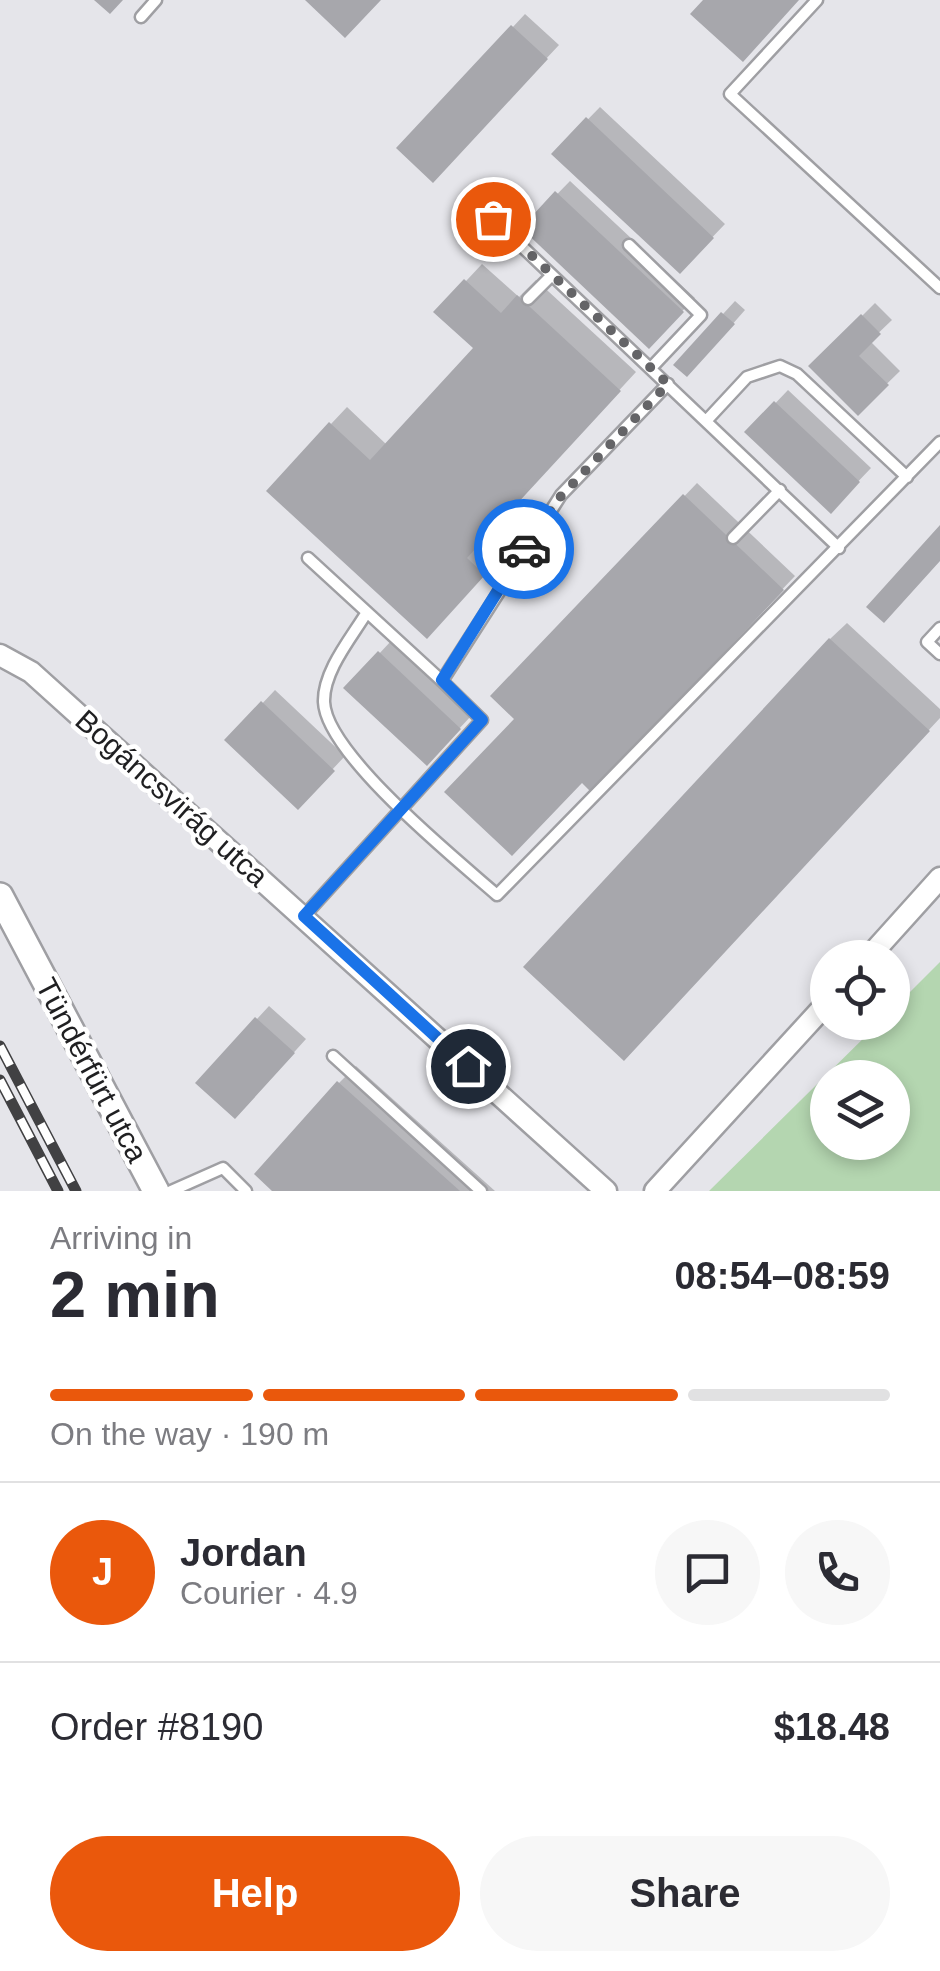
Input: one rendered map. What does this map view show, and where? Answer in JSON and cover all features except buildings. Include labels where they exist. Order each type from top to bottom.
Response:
[{"type":"street","name":"Bogáncsvirág utca","points":[[0,654],[31,672],[606,1191]]},
{"type":"street","points":[[884,940],[940,878]]},
{"type":"street","name":"Tündérfürt utca","points":[[0,896],[156,1191]]},
{"type":"street","points":[[656,1191],[810,1022]]},
{"type":"lane","points":[[141,16],[156,0]]},
{"type":"lane","points":[[817,0],[730,94],[940,288]]},
{"type":"lane","points":[[462,229],[493,219],[515,194]]},
{"type":"lane","points":[[493,219],[840,548]]},
{"type":"lane","points":[[629,244],[701,315],[651,368]]},
{"type":"lane","points":[[528,299],[552,275]]},
{"type":"lane","points":[[707,420],[747,377],[780,366],[798,374],[906,477]]},
{"type":"lane","points":[[442,680],[561,496],[668,384]]},
{"type":"lane","points":[[368,612],[328,680],[326,714],[348,749],[401,810],[497,896],[940,442]]},
{"type":"lane","points":[[733,538],[780,490]]},
{"type":"lane","points":[[304,916],[482,720],[308,558]]},
{"type":"lane","points":[[940,628],[927,642],[940,654]]},
{"type":"lane","points":[[333,1056],[481,1191]]},
{"type":"lane","points":[[171,1191],[223,1168],[246,1191]]},
{"type":"green space","points":[[940,962],[940,1191],[709,1191],[810,1091],[810,1160],[910,1160],[910,1060],[842,1060],[862,1040],[910,1040],[910,992]]},
{"type":"railway","points":[[0,1046],[76,1191]]},
{"type":"railway","points":[[0,1080],[58,1191]]},
{"type":"way so far","points":[[493,219],[668,384],[561,496],[524,549]]},
{"type":"route","points":[[468,1066],[304,916],[482,720],[442,680],[524,549]]}]
